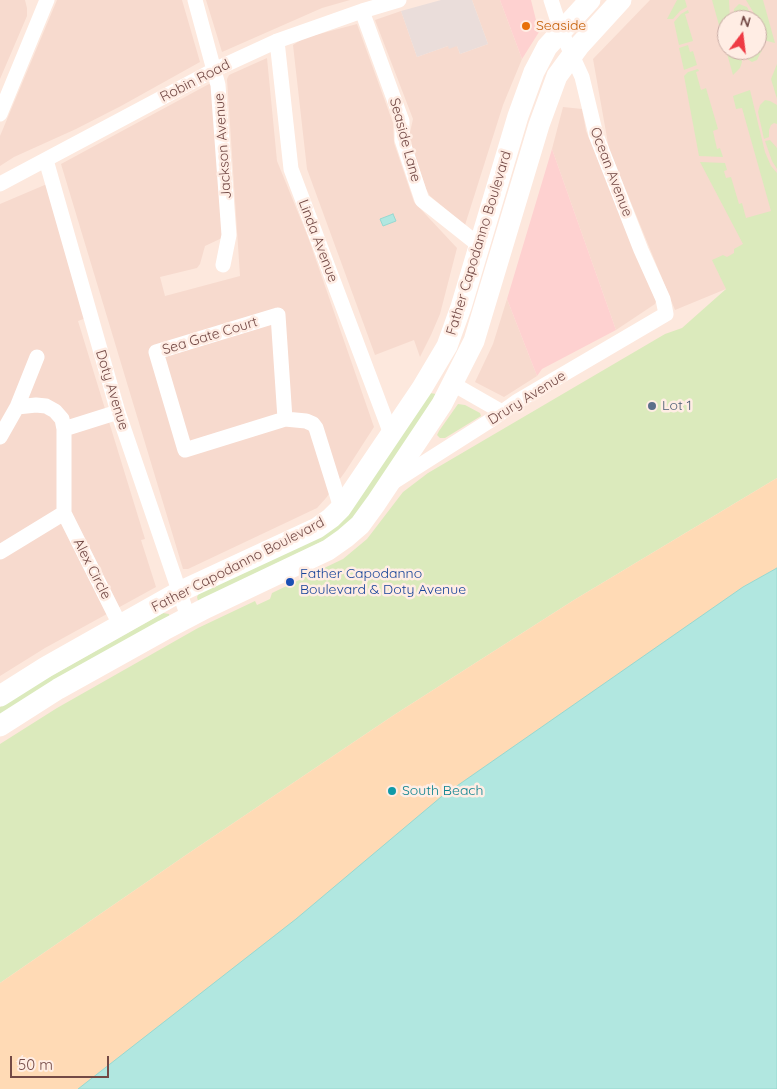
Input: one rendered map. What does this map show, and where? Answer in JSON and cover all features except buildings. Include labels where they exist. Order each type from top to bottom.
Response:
[{"type":"main road","name":"Father Capodanno Boulevard","points":[[0,696],[46,667],[179,592],[317,528],[341,508],[392,434],[447,346],[457,321],[528,87],[548,46],[590,0]]},
{"type":"main road","name":"Father Capodanno Boulevard","points":[[0,726],[58,690],[188,617],[337,544],[360,525],[389,485],[442,404],[469,353],[479,328],[548,98],[557,76],[621,0]]},
{"type":"street","name":"Jackson Avenue","points":[[195,0],[218,85],[229,235],[222,266]]},
{"type":"street","name":"Robin Road","points":[[0,184],[214,70],[277,41],[396,0]]},
{"type":"street","name":"Ocean Avenue","points":[[551,0],[561,31],[582,76],[596,135],[662,298],[666,314]]},
{"type":"street","points":[[0,114],[44,2]]},
{"type":"street","name":"Seaside Lane","points":[[362,11],[402,121],[402,140],[422,200],[480,246]]},
{"type":"street","name":"Linda Avenue","points":[[277,41],[291,169],[392,434]]},
{"type":"street","name":"Doty Avenue","points":[[46,160],[118,412],[188,617]]},
{"type":"street","name":"Drury Avenue","points":[[389,485],[502,412],[666,314]]},
{"type":"street","name":"Sea Gate Court","points":[[285,419],[278,316],[156,352],[185,450],[285,419],[306,421],[313,424],[316,428],[341,508]]},
{"type":"street","points":[[0,437],[17,407],[37,357]]},
{"type":"street","points":[[453,384],[502,412]]},
{"type":"street","points":[[17,407],[26,405],[46,406],[62,418],[64,429],[118,412]]},
{"type":"street","name":"Alex Circle","points":[[64,429],[64,513],[120,625]]},
{"type":"street","points":[[0,552],[64,513]]},
{"type":"shaded area","points":[[0,0],[25,0],[27,16],[0,79]]},
{"type":"shaded area","points":[[57,0],[182,0],[200,62],[121,106],[14,157],[0,166],[0,136]]},
{"type":"shaded area","points":[[206,0],[350,0],[322,8],[222,52]]},
{"type":"shaded area","points":[[441,0],[472,0],[488,44],[460,54],[457,46],[449,49],[448,46],[417,57],[401,11]]},
{"type":"shaded area","points":[[472,0],[500,0],[522,59],[503,105],[465,225],[430,196],[426,189],[409,137],[413,119],[375,20],[401,11],[417,57],[448,46],[457,46],[460,54],[488,44]]},
{"type":"shaded area","points":[[500,0],[531,0],[539,32],[522,59]]},
{"type":"shaded area","points":[[650,0],[777,0],[777,268],[675,310],[609,149],[593,59]]},
{"type":"shaded area","points":[[357,24],[393,123],[394,143],[414,202],[457,248],[440,314],[420,357],[414,340],[375,355],[307,169],[293,45],[304,38]]},
{"type":"shaded area","points":[[267,58],[277,161],[308,237],[374,427],[345,472],[317,508],[188,569],[183,569],[61,164],[209,84],[214,86],[222,238],[205,246],[197,268],[160,277],[165,296],[240,276],[227,79],[229,75]]},
{"type":"shaded area","points":[[563,107],[582,109],[586,131],[656,301],[655,304],[616,330],[552,149]]},
{"type":"shaded area","points":[[552,149],[616,330],[542,369],[537,376],[507,299]]},
{"type":"shaded area","points":[[47,184],[89,317],[78,321],[145,539],[141,540],[156,587],[45,648],[0,676],[0,204]]},
{"type":"shaded area","points":[[507,299],[537,376],[504,397],[475,382],[493,344]]},
{"type":"green space","points":[[677,0],[685,0],[687,7],[680,11],[673,19],[667,19]]},
{"type":"green space","points":[[712,0],[729,0],[730,10],[717,10],[717,18]]},
{"type":"green space","points":[[746,0],[763,0],[766,10],[752,10]]},
{"type":"green space","points":[[739,4],[747,7],[749,10],[734,10]]},
{"type":"green space","points":[[688,10],[689,13],[685,14],[693,41],[679,45],[674,22],[681,14]]},
{"type":"green space","points":[[767,14],[775,43],[767,41]]},
{"type":"green space","points":[[688,45],[690,52],[693,51],[697,65],[684,70],[679,48]]},
{"type":"green space","points":[[729,60],[742,60],[740,68],[733,75]]},
{"type":"green space","points":[[777,64],[777,99],[771,79]]},
{"type":"green space","points":[[698,69],[699,71],[696,72],[701,90],[706,88],[718,129],[713,131],[717,149],[720,148],[723,157],[699,156],[684,76],[688,72]]},
{"type":"green space","points":[[750,90],[765,152],[771,166],[777,173],[777,478],[574,600],[394,715],[0,983],[0,744],[57,708],[198,628],[255,601],[257,605],[270,599],[272,593],[343,559],[367,539],[403,492],[428,473],[665,334],[682,328],[726,289],[712,260],[723,255],[727,257],[734,253],[734,249],[743,244],[700,162],[725,163],[727,170],[724,171],[726,178],[731,177],[739,204],[742,203],[746,218],[771,211],[742,108],[736,109],[733,96]]},
{"type":"green space","points":[[765,100],[777,105],[777,124],[771,125],[769,137],[764,139],[758,112],[760,105]]},
{"type":"green space","points":[[770,140],[777,148],[777,169],[765,141]]},
{"type":"green space","points":[[430,393],[436,394],[362,511],[342,532],[198,601],[199,593],[309,541]]},
{"type":"green space","points":[[458,404],[465,405],[480,413],[481,416],[445,438],[440,438],[437,435],[439,431]]},
{"type":"green space","points":[[163,613],[169,614],[170,618],[0,718],[0,707],[28,689]]},
{"type":"sand","name":"South Beach","points":[[777,478],[777,604],[116,1089],[0,1089],[0,983],[394,715],[574,600]]},
{"type":"water","points":[[393,214],[396,221],[383,226],[380,219]]},
{"type":"water","points":[[777,568],[777,1089],[78,1089],[296,919],[441,797],[743,587]]},
{"type":"place","name":"Seaside","points":[[526,26]]},
{"type":"place","name":"Lot 1","points":[[652,406]]},
{"type":"place","name":"Father Capodanno Boulevard & Doty Avenue","points":[[290,582]]},
{"type":"place","name":"South Beach","points":[[392,791]]}]
